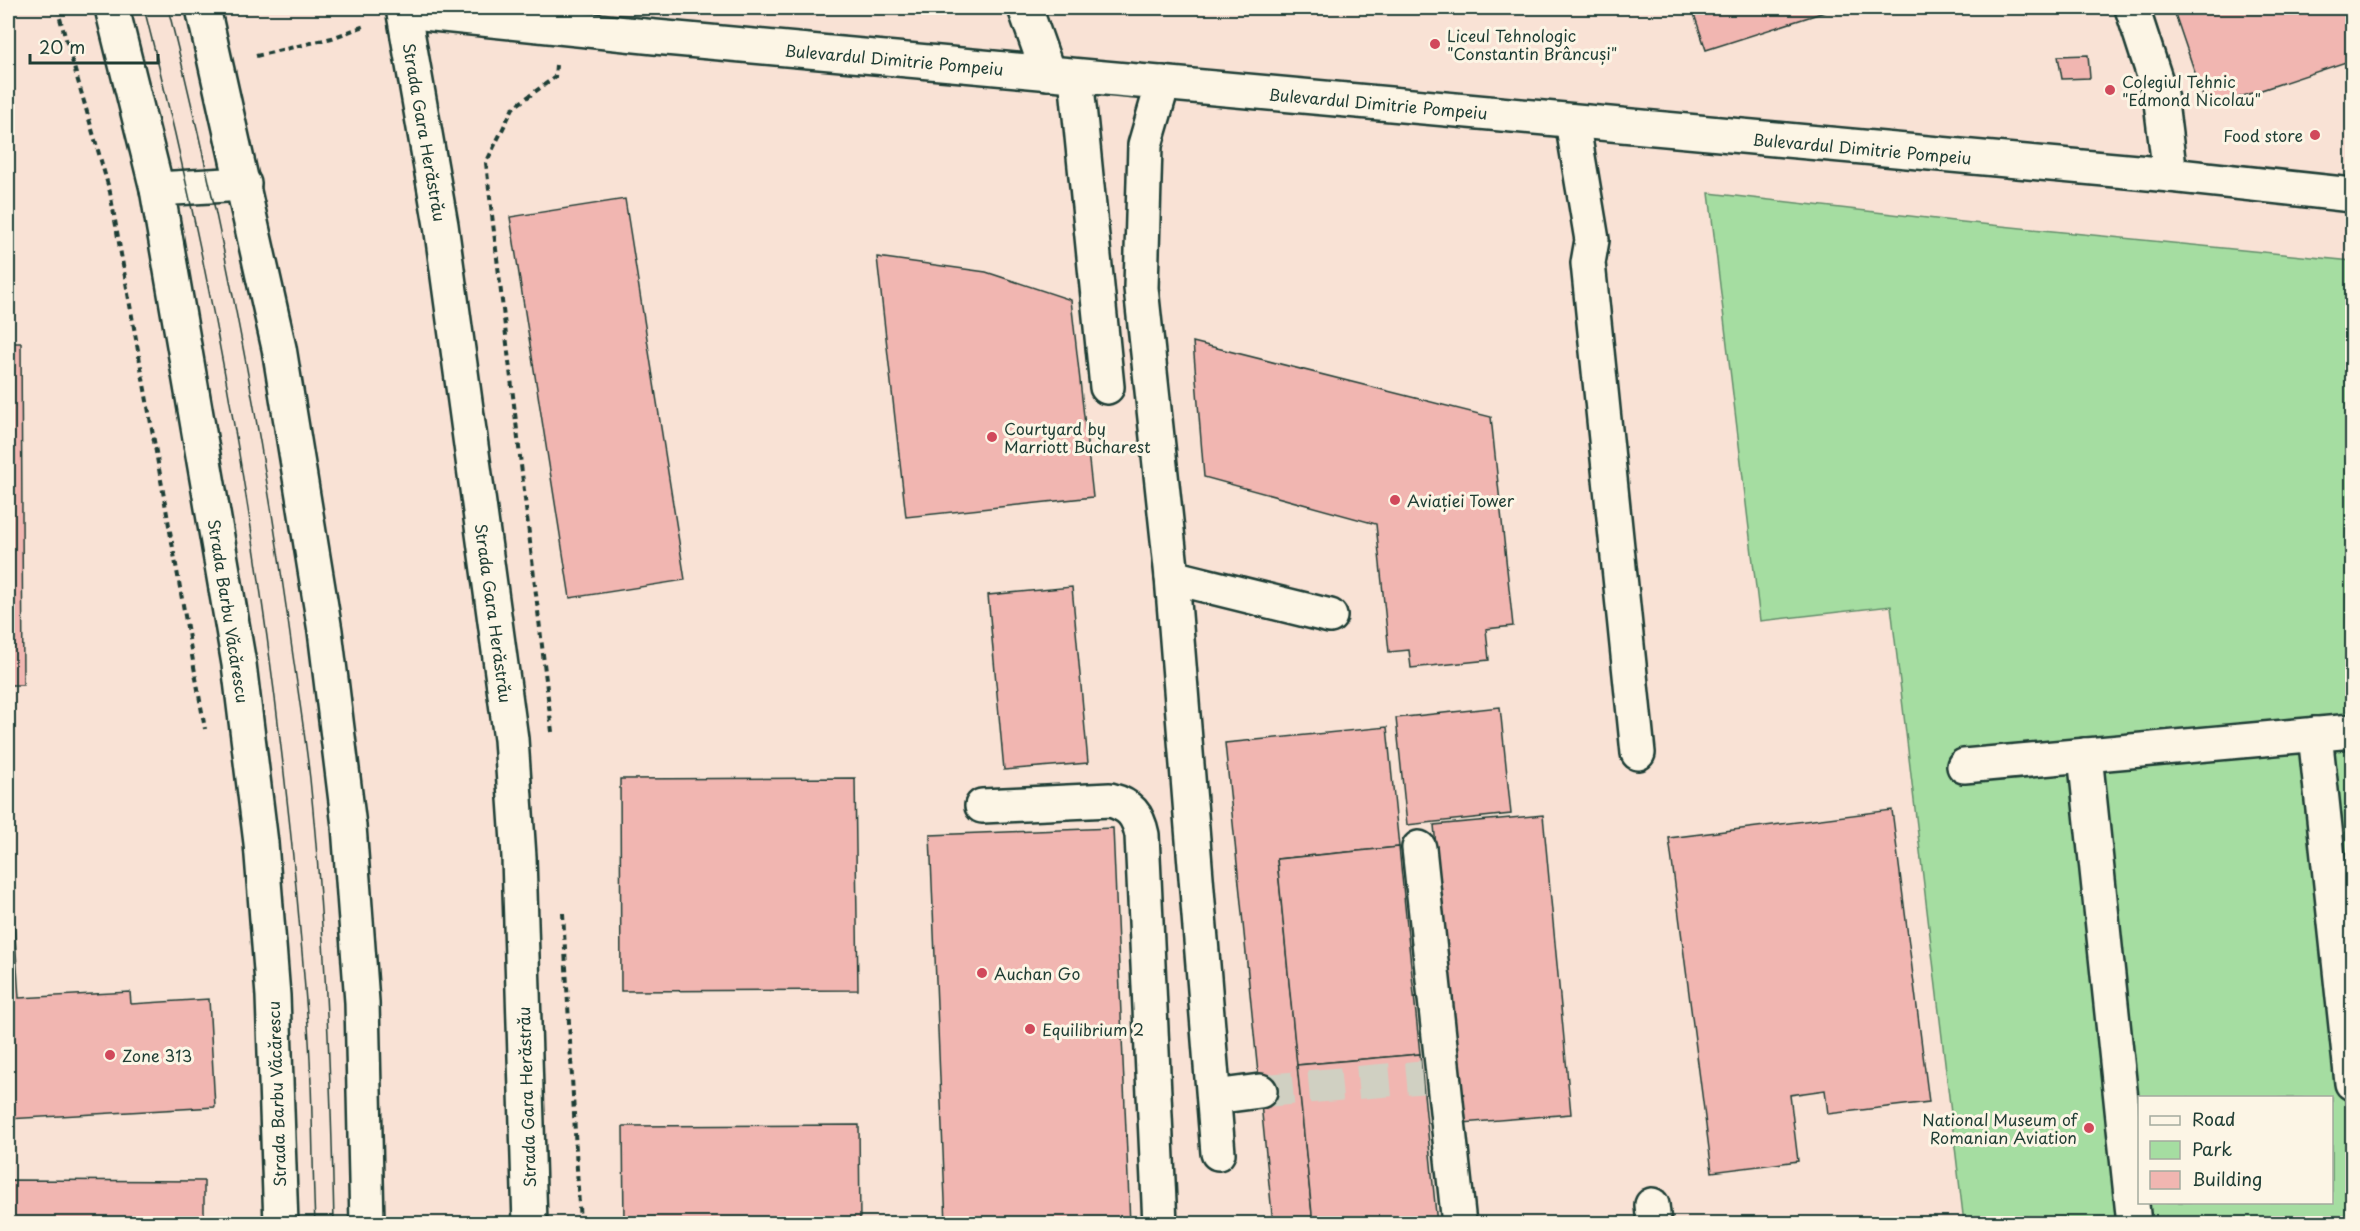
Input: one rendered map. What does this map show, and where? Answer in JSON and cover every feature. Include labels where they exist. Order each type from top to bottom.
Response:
[{"type":"street","name":"Strada Barbu Văcărescu","points":[[112,8],[157,189],[239,664],[261,843],[273,996],[281,1224]]},
{"type":"street","points":[[203,8],[279,348],[325,631],[343,780],[362,1002],[367,1224]]},
{"type":"street","points":[[1024,8],[1062,75],[1107,387]]},
{"type":"street","points":[[2132,8],[2160,94],[2170,176]]},
{"type":"street","name":"Bulevardul Dimitrie Pompeiu","points":[[404,9],[560,28],[2170,176],[2352,195]]},
{"type":"street","name":"Strada Gara Herăstrău","points":[[404,9],[441,225],[511,739],[519,857],[530,1224]]},
{"type":"street","points":[[1163,83],[1145,145],[1141,288],[1172,577],[1218,1153]]},
{"type":"street","points":[[1572,121],[1592,240],[1588,262],[1638,753]]},
{"type":"street","points":[[157,189],[244,184]]},
{"type":"street","points":[[1172,577],[1330,616]]},
{"type":"street","points":[[1964,766],[2352,731]]},
{"type":"street","points":[[2315,734],[2352,1083]]},
{"type":"street","points":[[2085,755],[2134,1224]]},
{"type":"street","points":[[982,806],[1110,800],[1122,803],[1133,811],[1139,822],[1142,835],[1160,1224]]},
{"type":"street","points":[[1419,848],[1432,1076],[1459,1224]]},
{"type":"street","points":[[1214,1097],[1260,1091]]},
{"type":"path","points":[[57,8],[110,192],[206,734]]},
{"type":"path","points":[[552,738],[550,702],[486,163],[513,108],[555,77],[560,28]]},
{"type":"path","points":[[256,56],[332,38]]},
{"type":"path","points":[[562,903],[580,1224]]},
{"type":"shaded area","points":[[8,8],[2352,8],[2352,1223],[8,1223]]},
{"type":"green space","points":[[1709,193],[1962,222],[2352,261],[2352,1223],[1964,1223],[1891,606],[1760,621]]},
{"type":"building","points":[[1692,8],[1837,8],[1706,50]]},
{"type":"building","points":[[2173,8],[2352,8],[2352,60],[2207,108]]},
{"type":"building","points":[[2088,55],[2090,78],[2062,79],[2058,56]]},
{"type":"building","points":[[625,199],[685,580],[570,598],[510,217]]},
{"type":"building","name":"Courtyard by Marriott Bucharest","points":[[877,257],[986,272],[1071,300],[1093,497],[906,517]]},
{"type":"building","name":"Aviației Tower","points":[[1193,342],[1491,417],[1513,626],[1486,629],[1489,660],[1411,668],[1409,650],[1389,652],[1376,524],[1204,477]]},
{"type":"building","points":[[8,343],[21,343],[23,685],[8,685]]},
{"type":"building","points":[[1072,587],[1088,763],[1004,770],[988,595]]},
{"type":"building","points":[[1500,707],[1511,814],[1407,825],[1396,718]]},
{"type":"building","points":[[1387,727],[1399,847],[1277,859],[1313,1224],[1273,1224],[1225,743]]},
{"type":"building","points":[[855,778],[858,990],[621,991],[620,779]]},
{"type":"building","points":[[1892,810],[1929,1102],[1828,1114],[1825,1090],[1790,1095],[1798,1161],[1712,1172],[1669,838]]},
{"type":"building","points":[[1543,815],[1571,1114],[1462,1123],[1434,825]]},
{"type":"building","name":"Equilibrium 2","points":[[1113,828],[1130,1224],[946,1224],[930,835]]},
{"type":"building","points":[[1399,847],[1420,1054],[1297,1065],[1277,859]]},
{"type":"building","name":"Zone 313","points":[[8,905],[13,905],[19,998],[130,992],[131,1004],[209,999],[215,1107],[8,1119]]},
{"type":"building","points":[[1420,1054],[1437,1224],[1313,1224],[1297,1065]]},
{"type":"building","points":[[859,1125],[860,1224],[624,1224],[623,1126]]},
{"type":"building","points":[[8,1180],[204,1181],[204,1224],[8,1224]]},
{"type":"tunnel","points":[[1260,1091],[1422,1077]]},
{"type":"tram line","points":[[144,8],[203,260],[249,513],[268,641],[284,769],[308,1026],[315,1224]]},
{"type":"tram line","points":[[168,8],[221,236],[251,389],[277,543],[305,739],[323,946],[334,1224]]},
{"type":"place","name":"Liceul Tehnologic \"Constantin Brâncuși\"","points":[[1435,44]]},
{"type":"place","name":"Colegiul Tehnic \"Edmond Nicolau\"","points":[[2110,90]]},
{"type":"place","name":"Food store","points":[[2315,135]]},
{"type":"place","name":"Courtyard by Marriott Bucharest","points":[[992,437]]},
{"type":"place","name":"Aviației Tower","points":[[1395,500]]},
{"type":"place","name":"Auchan Go","points":[[982,973]]},
{"type":"place","name":"Equilibrium 2","points":[[1030,1029]]},
{"type":"place","name":"Zone 313","points":[[110,1055]]},
{"type":"place","name":"National Museum of Romanian Aviation","points":[[2089,1128]]}]
